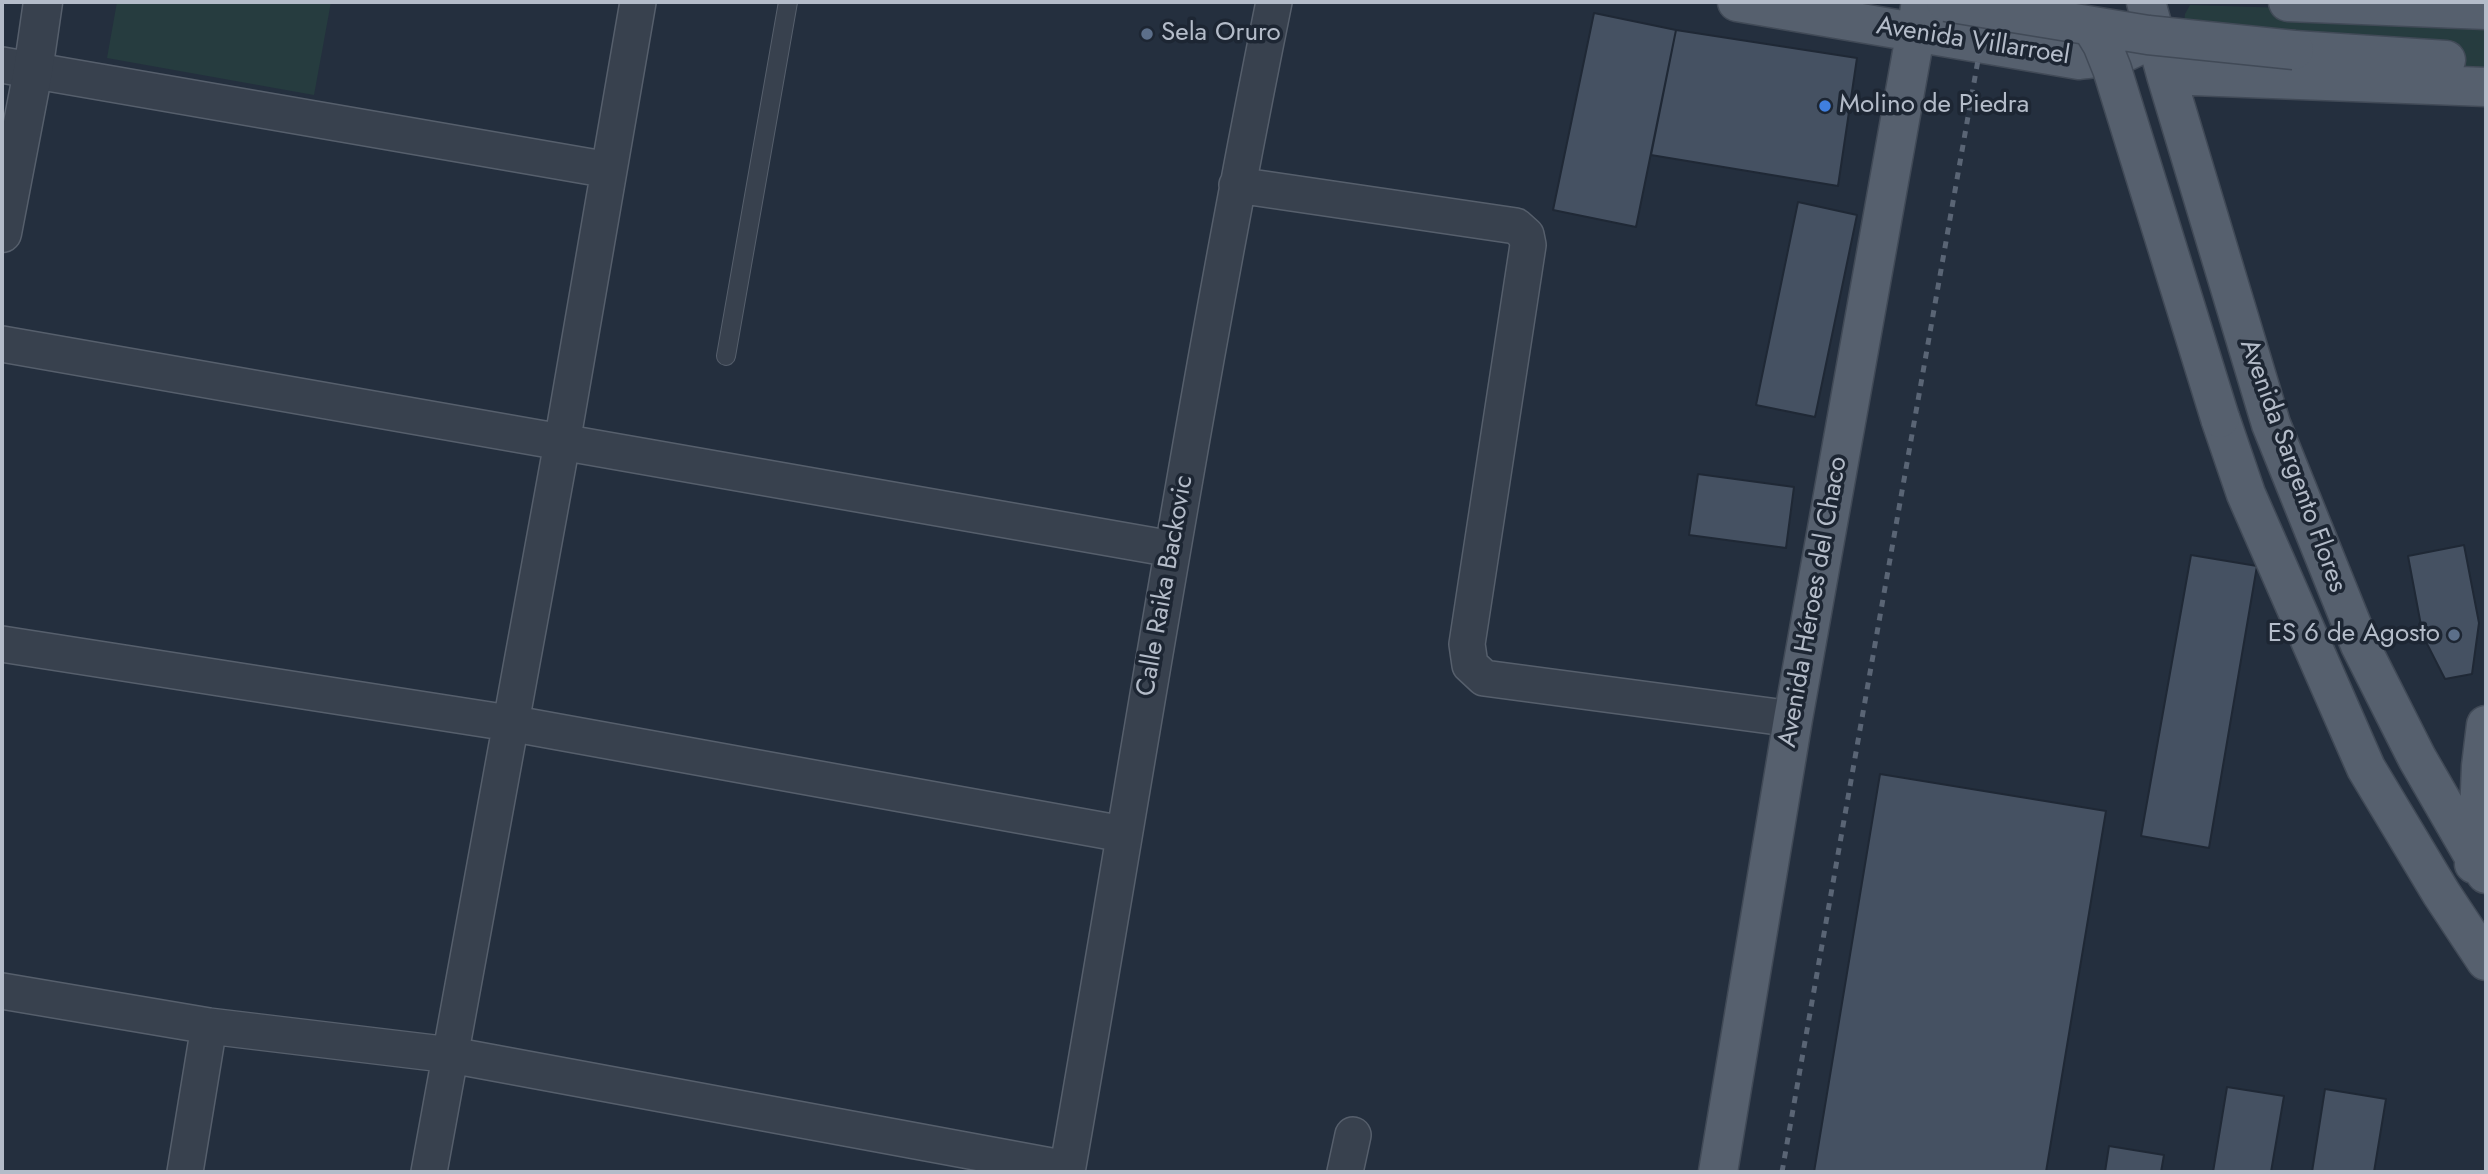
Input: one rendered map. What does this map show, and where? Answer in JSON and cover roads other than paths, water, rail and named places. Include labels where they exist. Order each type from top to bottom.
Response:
[{"type":"main road","name":"Avenida Villarroel","points":[[1737,2],[1918,17],[2079,60],[2129,51],[2144,40],[2149,11]]},
{"type":"main road","points":[[1946,2],[2216,44],[2486,63]]},
{"type":"main road","points":[[2288,2],[2486,10]]},
{"type":"main road","name":"Avenida Sargento Flores","points":[[2149,11],[2165,75],[2271,424],[2360,645],[2417,758],[2482,868]]},
{"type":"main road","name":"Avenida Héroes del Chaco","points":[[1718,1172],[1793,719],[1918,17]]},
{"type":"main road","points":[[2091,26],[2112,69],[2246,495],[2366,768],[2441,893],[2486,961]]},
{"type":"main road","points":[[2165,75],[2486,88]]},
{"type":"main road","points":[[2441,893],[2482,868],[2486,725]]},
{"type":"street","points":[[2,233],[18,68],[43,2]]},
{"type":"street","points":[[429,1172],[562,443],[638,2]]},
{"type":"street","name":"Calle Raika Backovic","points":[[1067,1171],[1172,549],[1237,185],[1273,2]]},
{"type":"street","points":[[18,68],[609,170]]},
{"type":"street","points":[[1237,185],[1516,226],[1526,235],[1528,245],[1467,644],[1470,665],[1484,678],[1793,719]]},
{"type":"street","points":[[2,344],[1172,549]]},
{"type":"street","points":[[2,644],[509,723],[1123,834]]},
{"type":"street","points":[[2,991],[209,1026],[451,1055],[1067,1171]]},
{"type":"street","points":[[185,1172],[209,1026]]},
{"type":"street","points":[[1345,1172],[1353,1135]]},
{"type":"lane","points":[[726,356],[788,2]]},
{"type":"railway","points":[[1782,1172],[1981,43],[1984,2]]},
{"type":"place","name":"Sela Oruro","points":[[1147,34]]},
{"type":"place","name":"Molino de Piedra","points":[[1825,106]]},
{"type":"place","name":"ES 6 de Agosto","points":[[2454,635]]}]
